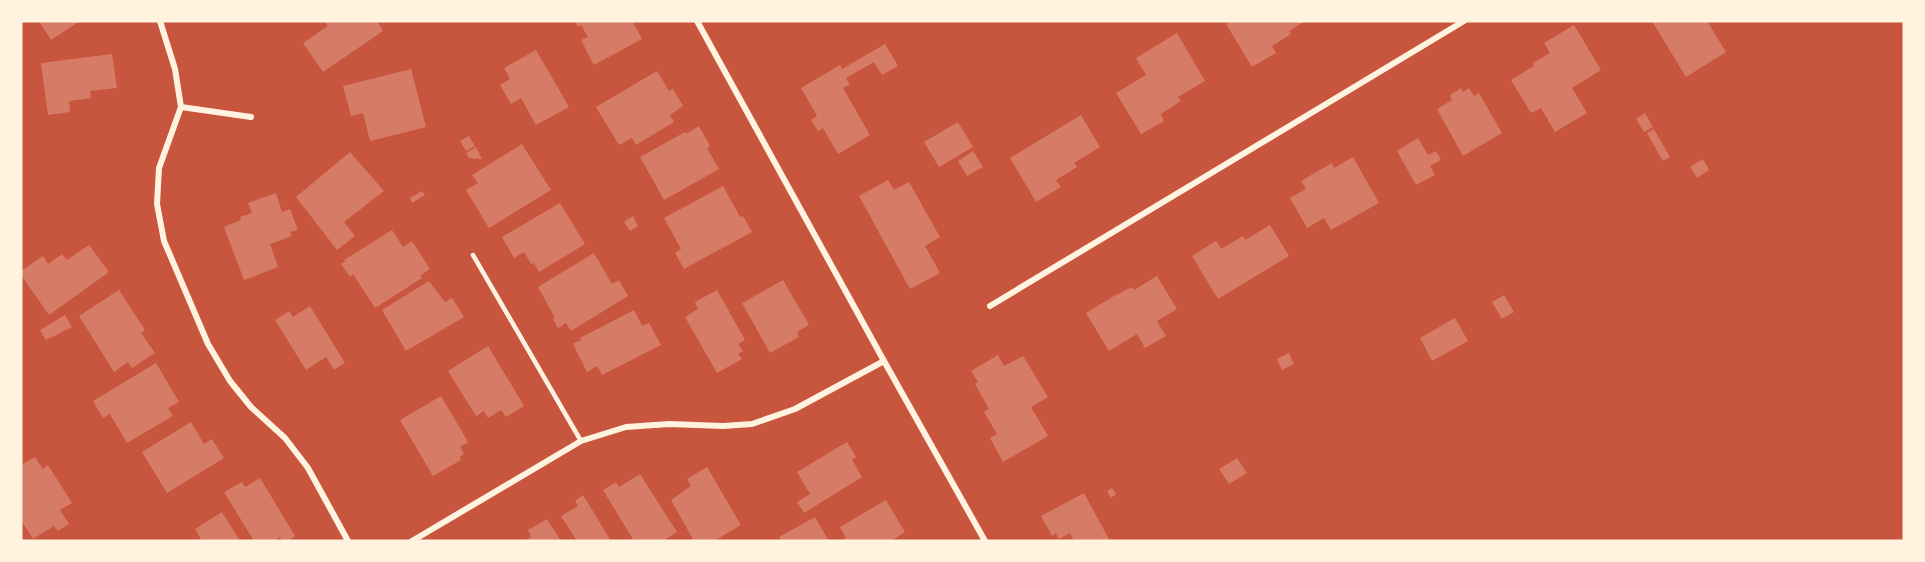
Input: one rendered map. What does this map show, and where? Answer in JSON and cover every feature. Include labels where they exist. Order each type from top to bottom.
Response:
[{"type":"street","points":[[160,21],[175,69],[181,107],[159,168],[157,204],[165,241],[208,344],[230,381],[251,407],[285,438],[308,468],[348,541]]},
{"type":"street","points":[[698,21],[985,541]]},
{"type":"street","points":[[990,306],[1464,21]]},
{"type":"street","points":[[181,107],[251,117]]},
{"type":"street","points":[[412,541],[581,441],[626,427],[669,424],[723,426],[752,424],[795,409],[884,361]]},
{"type":"lane","points":[[473,255],[581,441]]},
{"type":"building","points":[[39,21],[80,21],[51,40]]},
{"type":"building","points":[[324,21],[377,21],[383,31],[323,72],[303,43],[328,26]]},
{"type":"building","points":[[575,21],[632,21],[642,39],[594,65],[581,40],[588,37],[581,25],[578,27]]},
{"type":"building","points":[[1231,21],[1305,21],[1289,31],[1291,34],[1272,46],[1276,53],[1252,67],[1226,24]]},
{"type":"building","points":[[1652,21],[1707,21],[1726,52],[1686,77]]},
{"type":"building","points":[[1574,25],[1601,70],[1572,88],[1587,113],[1555,132],[1541,108],[1531,113],[1511,80],[1550,53],[1544,43]]},
{"type":"building","points":[[1177,33],[1205,81],[1178,97],[1181,101],[1161,114],[1164,121],[1141,134],[1116,93],[1146,75],[1136,58]]},
{"type":"building","points":[[885,44],[898,66],[882,75],[874,62],[846,78],[850,84],[843,88],[870,135],[838,154],[823,128],[818,131],[811,120],[817,116],[801,88],[840,65],[842,69]]},
{"type":"building","points":[[536,50],[569,107],[536,125],[521,98],[511,104],[500,85],[510,79],[504,68]]},
{"type":"building","points":[[112,54],[117,88],[90,91],[91,98],[69,101],[70,112],[48,115],[41,63]]},
{"type":"building","points":[[411,69],[426,127],[370,141],[363,113],[351,116],[343,86]]},
{"type":"building","points":[[657,71],[669,91],[673,89],[683,106],[670,115],[674,122],[636,145],[632,138],[619,145],[596,107]]},
{"type":"building","points":[[1461,88],[1463,92],[1469,88],[1474,96],[1479,93],[1502,133],[1463,156],[1437,109],[1452,100],[1450,95]]},
{"type":"building","points":[[1645,113],[1653,127],[1644,132],[1636,119]]},
{"type":"building","points":[[1081,115],[1100,147],[1074,163],[1077,167],[1056,180],[1061,187],[1036,202],[1010,158]]},
{"type":"building","points":[[958,122],[973,147],[939,167],[924,142]]},
{"type":"building","points":[[699,126],[710,146],[707,148],[719,169],[664,200],[640,157]]},
{"type":"building","points":[[1654,129],[1670,157],[1663,161],[1647,133]]},
{"type":"building","points":[[469,136],[475,146],[466,151],[460,141]]},
{"type":"building","points":[[1418,138],[1428,155],[1436,151],[1441,160],[1430,166],[1435,175],[1416,185],[1397,151]]},
{"type":"building","points":[[522,144],[551,190],[489,228],[466,190],[478,183],[472,175]]},
{"type":"building","points":[[476,147],[482,159],[469,158],[466,153]]},
{"type":"building","points":[[973,151],[983,167],[967,176],[958,161]]},
{"type":"building","points":[[350,152],[384,191],[344,222],[355,236],[337,250],[296,197]]},
{"type":"building","points":[[1353,157],[1379,203],[1331,230],[1324,218],[1307,228],[1290,198],[1306,189],[1301,181],[1332,163],[1334,168]]},
{"type":"building","points":[[1703,159],[1709,170],[1697,178],[1690,167]]},
{"type":"building","points":[[888,180],[894,190],[909,182],[940,237],[925,246],[940,273],[910,289],[859,196]]},
{"type":"building","points":[[723,186],[740,217],[743,216],[752,232],[684,269],[675,253],[681,249],[664,218]]},
{"type":"building","points":[[422,191],[425,195],[412,203],[410,198]]},
{"type":"building","points":[[276,193],[282,212],[290,209],[298,230],[290,232],[292,236],[270,244],[278,267],[244,280],[224,227],[252,213],[248,203]]},
{"type":"building","points":[[560,203],[585,244],[539,272],[524,252],[514,258],[502,237]]},
{"type":"building","points":[[633,216],[638,226],[630,231],[624,222]]},
{"type":"building","points":[[1270,225],[1289,256],[1218,299],[1192,256],[1216,241],[1221,249],[1243,236],[1245,240]]},
{"type":"building","points":[[392,230],[403,247],[412,241],[430,269],[420,276],[422,278],[375,308],[353,274],[350,277],[341,264]]},
{"type":"building","points":[[89,245],[109,272],[49,315],[21,275],[21,271],[43,256],[48,264],[62,254],[67,260]]},
{"type":"building","points":[[594,253],[612,284],[619,280],[628,296],[571,331],[566,323],[558,328],[538,287]]},
{"type":"building","points":[[1157,276],[1177,309],[1157,321],[1166,336],[1145,348],[1137,334],[1109,351],[1086,313],[1114,296],[1132,287],[1134,290]]},
{"type":"building","points":[[783,280],[809,325],[797,332],[799,337],[770,353],[742,303]]},
{"type":"building","points":[[429,281],[445,302],[452,298],[464,317],[406,351],[382,310]]},
{"type":"building","points":[[119,290],[145,330],[141,333],[155,353],[132,368],[128,362],[114,372],[79,316]]},
{"type":"building","points":[[717,290],[745,340],[738,344],[743,351],[738,354],[742,359],[717,373],[685,317],[698,309],[695,302]]},
{"type":"building","points":[[1504,295],[1514,312],[1502,319],[1492,302]]},
{"type":"building","points":[[310,306],[345,363],[334,370],[326,357],[306,370],[275,320],[289,311],[293,317]]},
{"type":"building","points":[[634,310],[642,326],[649,323],[661,345],[602,375],[597,366],[587,372],[573,344],[581,340],[580,338]]},
{"type":"building","points":[[65,315],[72,327],[46,340],[40,330]]},
{"type":"building","points":[[1455,318],[1468,341],[1432,361],[1420,338]]},
{"type":"building","points":[[488,346],[524,406],[506,417],[501,410],[488,418],[484,411],[476,416],[448,371]]},
{"type":"building","points":[[1289,353],[1294,364],[1282,370],[1277,359]]},
{"type":"building","points":[[998,355],[1004,366],[1023,356],[1048,397],[1031,407],[1048,436],[1003,462],[990,438],[997,434],[984,412],[989,409],[975,384],[978,382],[971,371]]},
{"type":"building","points":[[156,363],[179,402],[168,408],[173,416],[127,443],[110,414],[103,418],[93,401]]},
{"type":"building","points":[[441,396],[468,442],[460,447],[464,454],[460,457],[461,460],[433,476],[400,420]]},
{"type":"building","points":[[191,422],[204,444],[212,439],[224,458],[167,493],[142,452]]},
{"type":"building","points":[[847,442],[856,457],[852,460],[862,477],[804,513],[797,502],[810,494],[797,472]]},
{"type":"building","points":[[35,457],[43,469],[48,465],[72,503],[60,510],[69,524],[58,531],[54,526],[33,539],[21,520],[21,465]]},
{"type":"building","points":[[1237,458],[1247,473],[1229,484],[1219,469]]},
{"type":"building","points":[[707,467],[741,525],[714,541],[694,541],[671,500],[691,486],[687,479]]},
{"type":"building","points":[[640,474],[677,532],[663,541],[634,541],[603,490],[616,482],[619,487]]},
{"type":"building","points":[[260,478],[295,536],[288,541],[282,541],[280,537],[273,541],[254,541],[224,492],[242,482],[245,487]]},
{"type":"building","points":[[1112,488],[1116,494],[1111,498],[1107,491]]},
{"type":"building","points":[[1084,493],[1110,541],[1074,541],[1070,533],[1059,539],[1056,533],[1052,536],[1041,516]]},
{"type":"building","points":[[583,495],[611,541],[577,541],[561,516],[578,506],[575,501]]},
{"type":"building","points":[[886,500],[905,532],[891,541],[845,541],[846,538],[840,527]]},
{"type":"building","points":[[222,512],[240,541],[202,541],[195,529]]},
{"type":"building","points":[[815,517],[829,541],[781,541],[779,537]]},
{"type":"building","points":[[547,519],[561,541],[525,541],[531,537],[528,530]]}]
